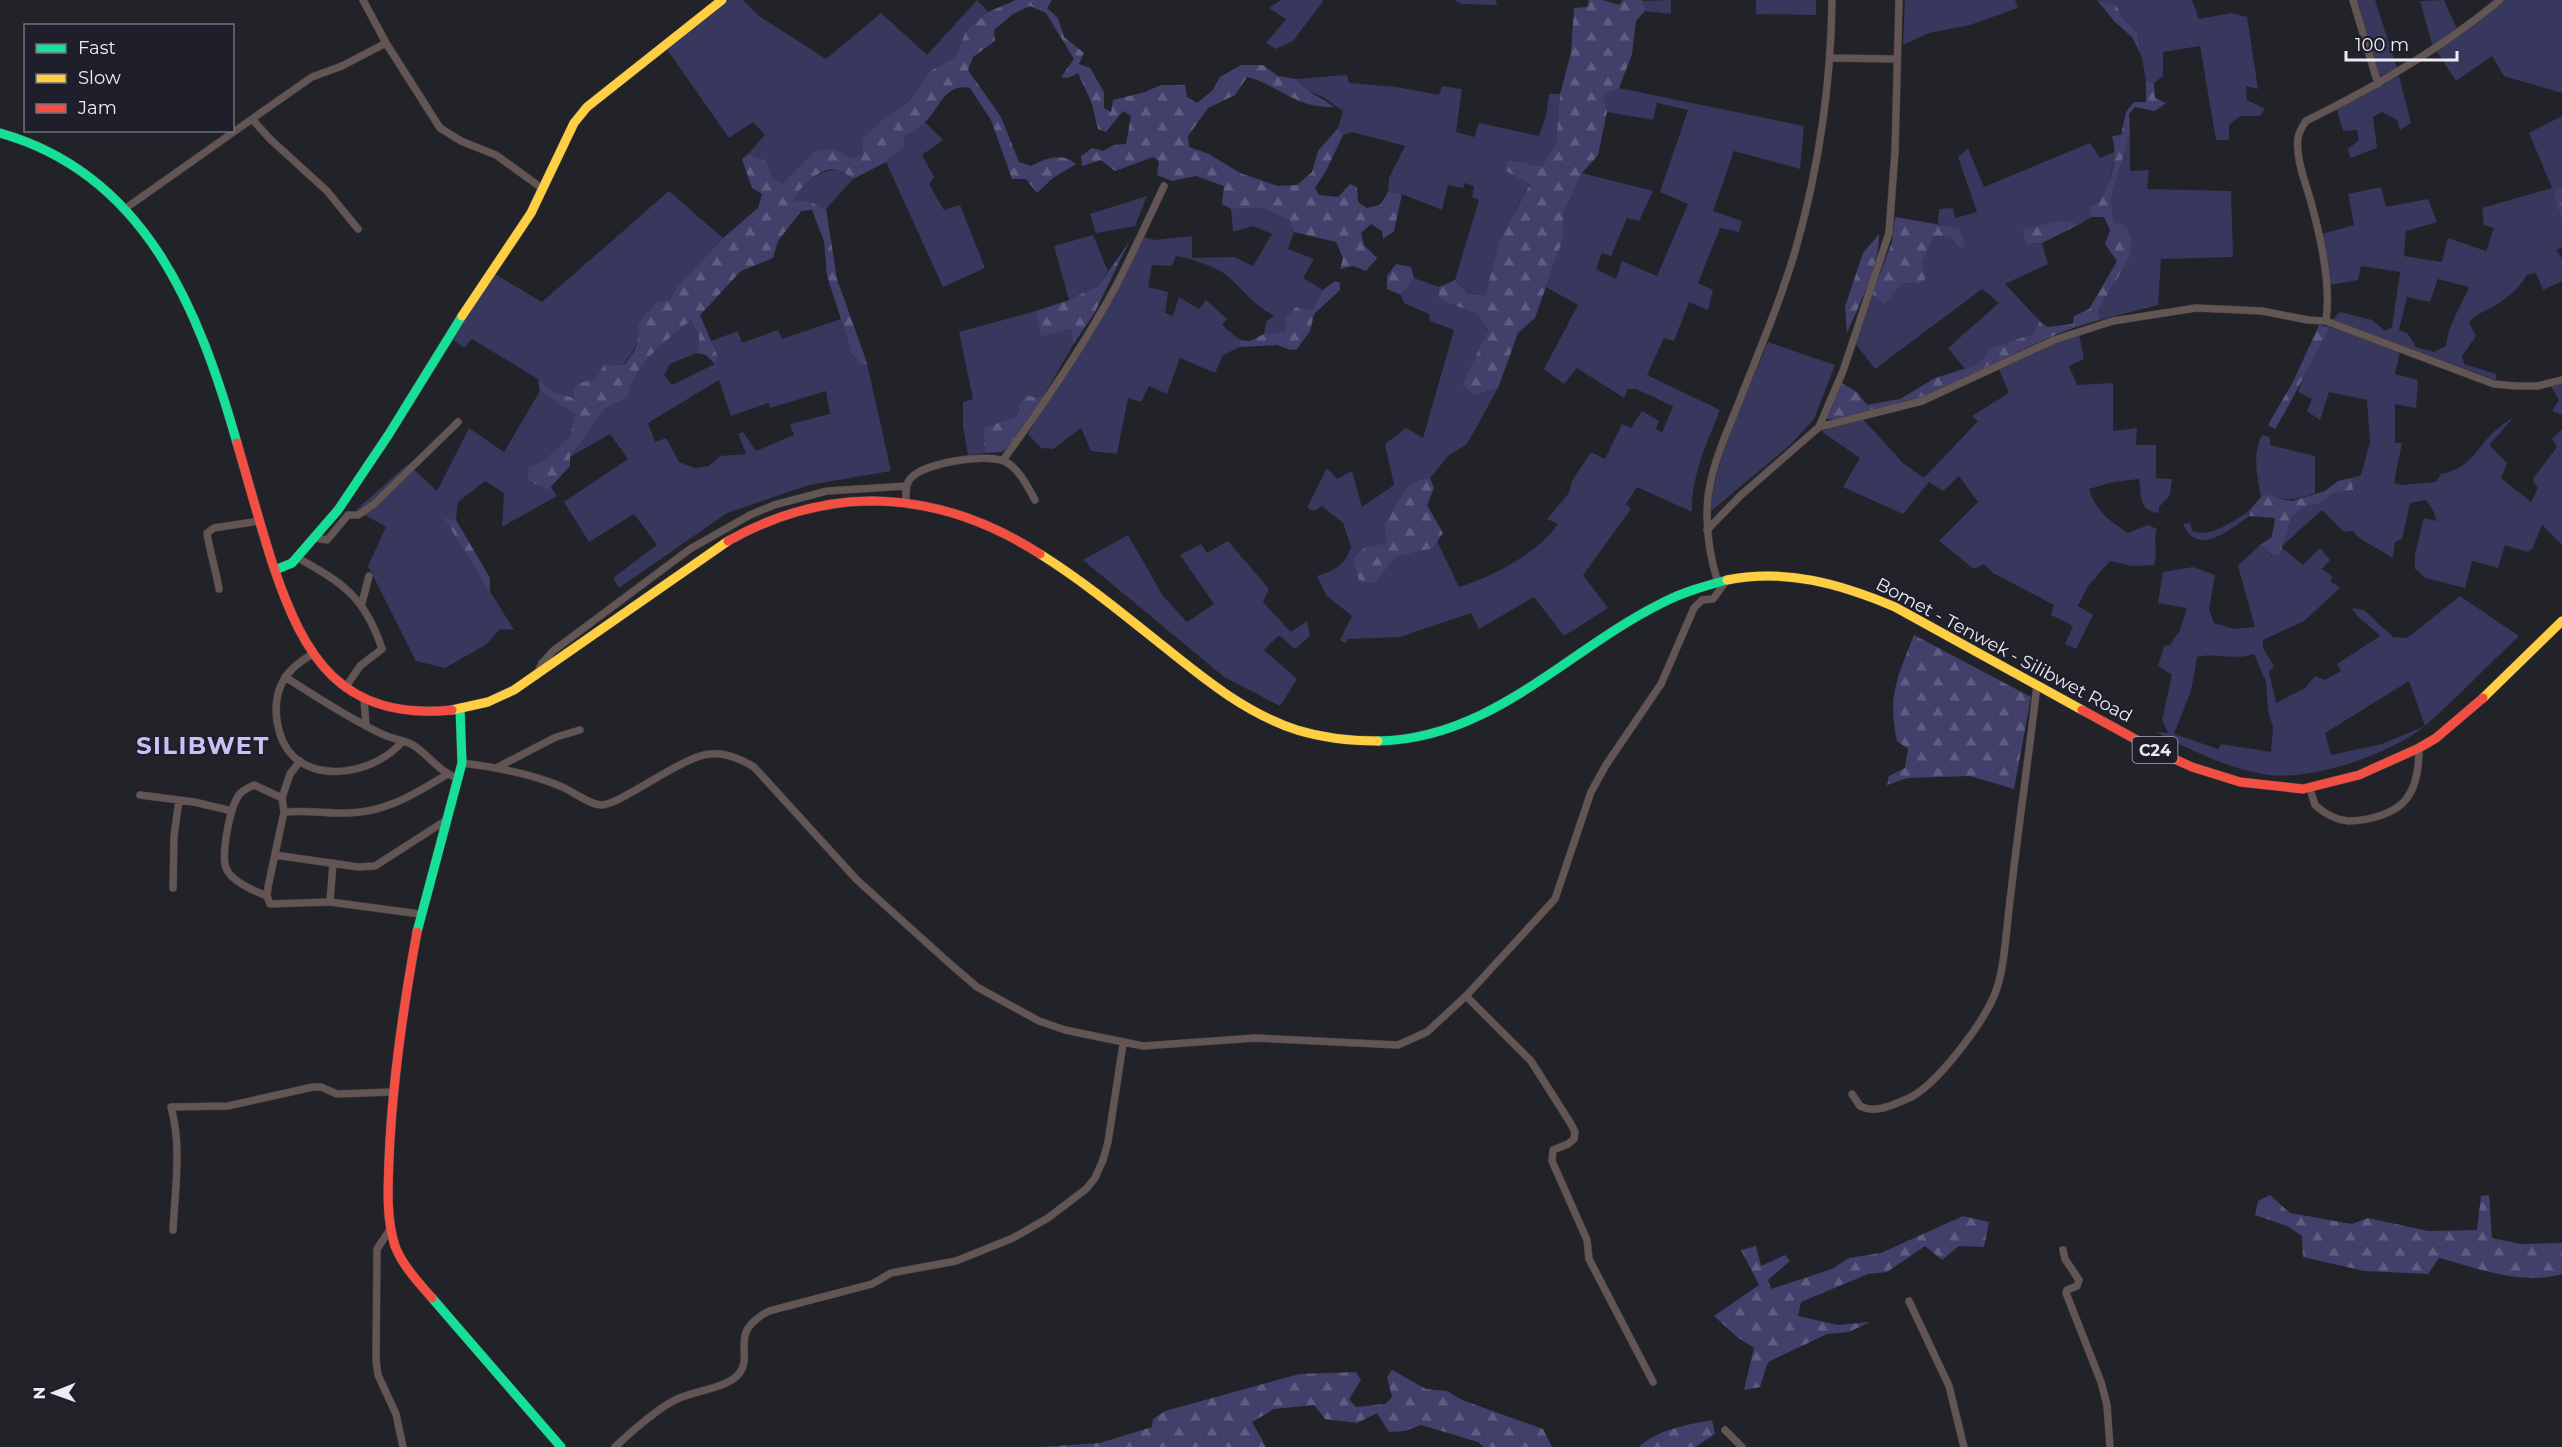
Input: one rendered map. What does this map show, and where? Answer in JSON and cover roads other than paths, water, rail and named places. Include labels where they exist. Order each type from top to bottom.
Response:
[{"type":"main road","points":[[275,570],[292,563],[316,538],[389,434],[465,311],[531,213],[574,123],[587,107],[722,0]]},
{"type":"main road","name":"C24","points":[[2,135],[40,146],[78,167],[126,208],[165,256],[189,304],[218,380],[275,570],[295,623],[311,655],[345,688],[364,699],[399,709],[460,708],[497,699],[536,676],[702,559],[752,529],[780,517],[834,502],[860,500],[906,502],[981,523],[1030,546],[1058,563],[1207,681],[1244,705],[1295,729],[1363,741],[1400,740],[1433,735],[1463,725],[1507,703],[1653,608],[1681,594],[1722,581]]},
{"type":"main road","name":"Bomet - Tenwek - Silibwet Road","points":[[1722,581],[1755,575],[1808,579],[1866,594],[1895,607],[2157,751],[2192,767],[2240,782],[2310,789],[2359,775],[2419,748],[2444,732],[2476,705],[2562,621]]},
{"type":"main road","points":[[460,708],[462,763],[420,914],[404,1002],[392,1092],[388,1199],[391,1228],[396,1248],[415,1278],[561,1447]]},
{"type":"street","points":[[363,0],[386,43],[440,128],[461,141],[496,154],[543,189]]},
{"type":"street","points":[[462,763],[498,767],[560,786],[602,805],[623,797],[709,753],[739,758],[754,767],[857,880],[977,987],[1039,1021],[1065,1030],[1123,1044],[1162,1046],[1255,1038],[1398,1046],[1427,1032],[1466,996],[1555,899],[1591,792],[1606,765],[1661,684],[1694,608],[1702,600],[1713,599],[1722,581],[1712,563],[1707,530],[1708,496],[1721,447],[1763,342],[1796,249],[1818,153],[1831,58],[1832,0]]},
{"type":"street","points":[[1820,427],[1843,371],[1889,233],[1896,151],[1899,0]]},
{"type":"street","points":[[2353,0],[2378,84]]},
{"type":"street","points":[[2326,321],[2327,299],[2323,254],[2298,139],[2301,128],[2306,122],[2378,84],[2445,42],[2500,0]]},
{"type":"street","points":[[234,131],[312,77],[342,66],[386,43]]},
{"type":"street","points":[[1831,58],[1897,59]]},
{"type":"street","points":[[252,118],[270,139],[327,191],[358,229]]},
{"type":"street","points":[[126,208],[232,132]]},
{"type":"street","points":[[1003,460],[1045,403],[1089,332],[1115,286],[1164,186]]},
{"type":"street","points":[[1707,530],[1740,496],[1820,427],[1922,401],[2054,340],[2114,321],[2196,308],[2262,311],[2326,321],[2494,384],[2537,386],[2562,380]]},
{"type":"street","points":[[316,538],[327,540],[348,515],[358,515],[373,505],[458,422]]},
{"type":"street","points":[[906,502],[907,486],[917,473],[931,467],[977,459],[1003,460],[1016,470],[1035,500]]},
{"type":"street","points":[[536,676],[542,663],[553,651],[690,549],[717,532],[774,505],[827,491],[907,486]]},
{"type":"street","points":[[219,590],[217,572],[210,556],[207,533],[214,528],[259,521]]},
{"type":"street","points":[[298,558],[333,579],[362,603],[382,649],[360,666],[345,688]]},
{"type":"street","points":[[362,603],[369,576]]},
{"type":"street","points":[[311,655],[297,664],[285,677],[278,693],[277,722],[286,746],[300,761],[311,767],[339,771],[353,770],[382,758],[402,742]]},
{"type":"street","points":[[285,677],[328,706],[366,726],[412,744],[446,775],[458,778]]},
{"type":"street","points":[[1852,1094],[1860,1106],[1873,1109],[1887,1107],[1914,1096],[1933,1080],[1961,1048],[1996,991],[2026,788],[2037,685]]},
{"type":"street","points":[[364,699],[366,726]]},
{"type":"street","points":[[498,767],[556,737],[580,730]]},
{"type":"street","points":[[2310,789],[2315,806],[2330,816],[2348,821],[2389,812],[2407,798],[2418,765],[2419,748]]},
{"type":"street","points":[[300,761],[290,774],[282,798],[284,812],[267,896],[270,904],[330,902],[420,914]]},
{"type":"street","points":[[284,812],[305,810],[354,813],[376,810],[401,800],[446,775]]},
{"type":"street","points":[[267,896],[232,877],[226,868],[226,838],[237,797],[254,785],[282,798]]},
{"type":"street","points":[[140,795],[179,800],[232,812]]},
{"type":"street","points":[[173,888],[174,836],[179,800]]},
{"type":"street","points":[[275,855],[358,867],[375,866],[446,821]]},
{"type":"street","points":[[330,902],[333,863]]},
{"type":"street","points":[[1466,996],[1531,1061],[1575,1132],[1574,1139],[1568,1144],[1553,1150],[1552,1161],[1587,1240],[1589,1259],[1653,1382]]},
{"type":"street","points":[[615,1447],[674,1401],[731,1380],[739,1374],[743,1364],[744,1336],[747,1326],[755,1318],[769,1311],[872,1284],[891,1273],[965,1258],[1048,1218],[1086,1189],[1095,1178],[1108,1142],[1123,1044]]},
{"type":"street","points":[[173,1230],[176,1124],[171,1107],[228,1106],[313,1087],[321,1087],[337,1094],[392,1092]]},
{"type":"street","points":[[391,1228],[377,1249],[376,1360],[378,1375],[396,1414],[403,1447]]},
{"type":"street","points":[[2062,1250],[2065,1259],[2079,1280],[2077,1286],[2067,1290],[2066,1296],[2101,1382],[2107,1405],[2110,1447]]},
{"type":"street","points":[[1909,1301],[1949,1386],[1964,1447]]},
{"type":"street","points":[[1725,1430],[1742,1447]]},
{"type":"district","name":"SILIBWET","points":[[203,745]]}]
